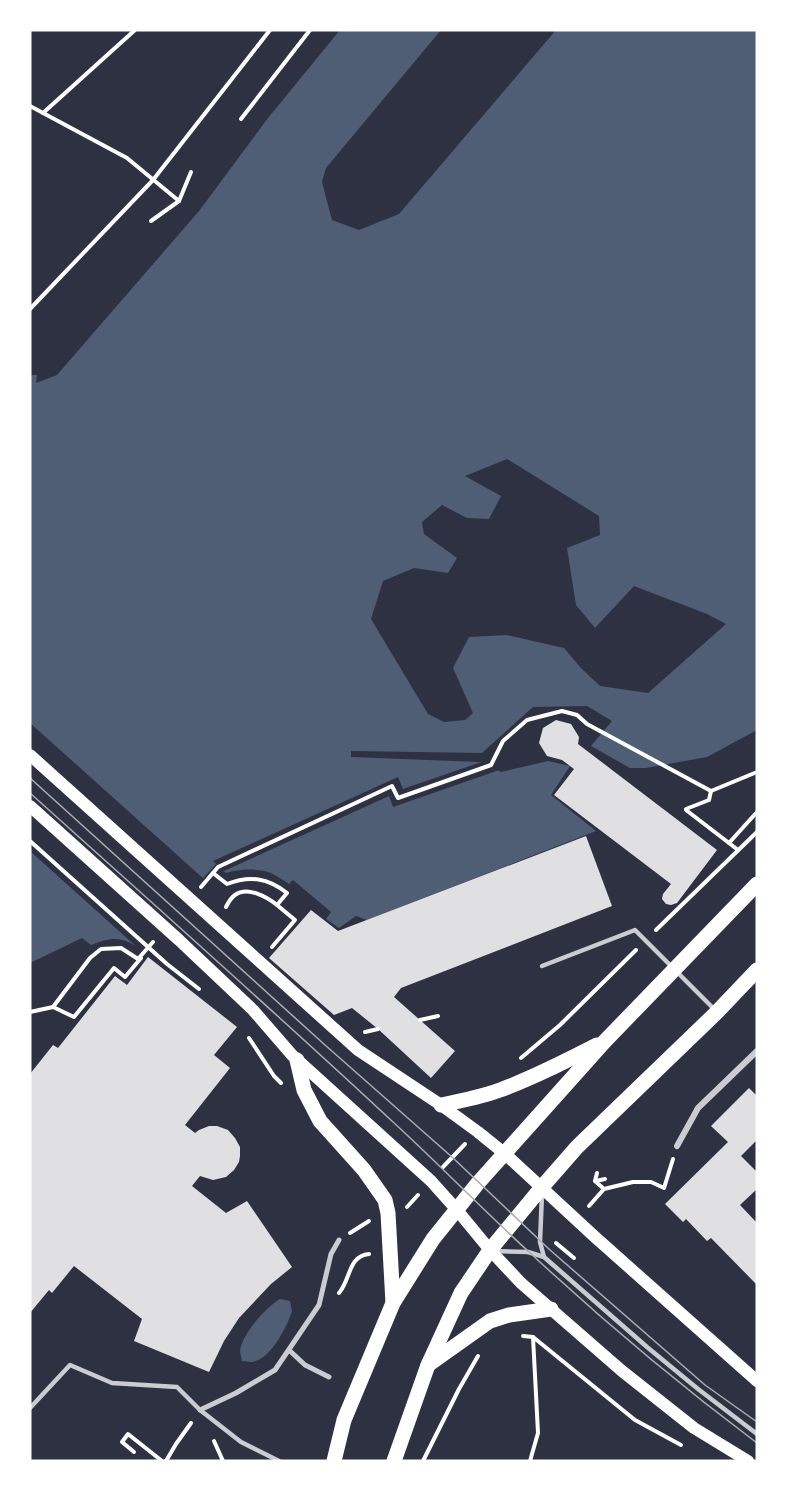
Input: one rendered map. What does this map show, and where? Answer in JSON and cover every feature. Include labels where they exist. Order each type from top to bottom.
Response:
[{"type":"main road","points":[[30,755],[358,1050],[478,1132],[757,1381]]},
{"type":"main road","points":[[30,806],[179,940],[253,1010],[294,1058],[431,1181],[521,1283],[622,1371],[694,1428],[746,1461]]},
{"type":"main road","points":[[334,1461],[344,1420],[393,1303],[433,1239],[504,1154],[606,1041],[757,884]]},
{"type":"main road","points":[[394,1461],[428,1365],[461,1293],[490,1250],[577,1147],[717,1012],[757,970]]},
{"type":"main road","points":[[441,1106],[501,1090],[606,1041]]},
{"type":"main road","points":[[294,1058],[304,1090],[320,1121],[364,1170],[385,1200],[388,1213],[393,1303]]},
{"type":"main road","points":[[428,1365],[490,1321],[509,1315],[551,1309]]},
{"type":"street","points":[[677,1146],[698,1108],[757,1051]]},
{"type":"street","points":[[201,1410],[275,1370],[319,1305],[331,1254],[339,1239]]},
{"type":"street","points":[[289,1350],[305,1365],[329,1377]]},
{"type":"lane","points":[[542,966],[636,930],[717,1012]]},
{"type":"lane","points":[[542,1187],[540,1242],[544,1257]]},
{"type":"lane","points":[[490,1250],[528,1252],[544,1257],[647,1347],[757,1434]]},
{"type":"lane","points":[[30,1408],[70,1365],[112,1383],[177,1387],[201,1410],[241,1442],[279,1461]]},
{"type":"path","points":[[43,112],[135,30]]},
{"type":"path","points":[[30,309],[153,180],[270,30]]},
{"type":"path","points":[[241,119],[310,30]]},
{"type":"path","points":[[30,106],[127,158],[179,201]]},
{"type":"path","points":[[151,221],[179,201],[191,172]]},
{"type":"path","points":[[277,905],[287,893],[277,885],[259,879],[235,880],[226,884],[213,873],[218,867],[392,786],[398,798],[491,765],[503,741],[528,720],[562,711],[577,714],[587,724],[711,791],[757,772]]},
{"type":"path","points":[[711,791],[709,800],[686,810],[738,850]]},
{"type":"path","points":[[729,843],[757,812]]},
{"type":"path","points":[[513,1064],[536,1046],[757,832]]},
{"type":"path","points":[[30,841],[161,958],[167,964],[163,969]]},
{"type":"path","points":[[230,902],[235,895],[244,892],[253,893],[266,897],[295,920],[269,950]]},
{"type":"path","points":[[30,1012],[53,1006],[90,958],[101,949],[121,948],[138,959],[152,942]]},
{"type":"path","points":[[53,1006],[74,1017],[114,968],[125,977],[149,948]]},
{"type":"path","points":[[420,1020],[438,1016]]},
{"type":"path","points":[[361,1033],[378,1029]]},
{"type":"path","points":[[404,1210],[478,1132]]},
{"type":"path","points":[[595,1181],[604,1189],[633,1182],[651,1182],[664,1188],[677,1146]]},
{"type":"path","points":[[595,1181],[597,1173]]},
{"type":"path","points":[[595,1181],[604,1179]]},
{"type":"path","points":[[352,1232],[367,1222]]},
{"type":"path","points":[[556,1243],[574,1258]]},
{"type":"path","points":[[320,1301],[333,1298],[342,1290],[352,1262],[361,1254],[369,1254]]},
{"type":"path","points":[[530,1461],[538,1433],[533,1337],[636,1419],[682,1445]]},
{"type":"path","points":[[423,1461],[459,1389],[482,1352]]},
{"type":"path","points":[[134,1452],[122,1442],[128,1434],[164,1461],[201,1410]]},
{"type":"water","points":[[340,30],[441,30],[326,168],[322,182],[332,220],[359,230],[399,214],[556,30],[757,30],[757,730],[707,757],[646,768],[630,768],[591,746],[612,721],[587,706],[533,707],[482,753],[351,751],[351,757],[487,761],[501,772],[548,761],[570,766],[551,795],[596,831],[367,920],[356,916],[339,928],[326,919],[331,912],[293,880],[289,884],[271,873],[260,870],[226,873],[216,864],[139,948],[127,941],[116,939],[104,940],[91,945],[82,938],[30,963],[30,375],[37,375],[36,383],[57,375],[199,211],[268,118]],"holes":[[[507,459],[599,516],[600,535],[567,548],[576,605],[595,628],[634,586],[707,614],[726,624],[648,693],[600,686],[564,648],[507,635],[469,637],[453,668],[473,713],[465,720],[444,722],[428,714],[371,619],[383,581],[414,568],[448,573],[457,558],[424,534],[422,522],[442,505],[467,518],[489,519],[501,496],[465,476]]]},
{"type":"water","points":[[280,1299],[290,1301],[292,1311],[282,1334],[265,1356],[251,1362],[242,1361],[240,1351],[245,1337],[262,1314]]},
{"type":"pier","points":[[30,723],[205,880],[140,951],[30,851]]},
{"type":"pier","points":[[490,759],[502,769],[393,807],[389,796],[224,871],[213,861],[398,777],[403,789]]},
{"type":"building","points":[[556,720],[571,724],[579,737],[578,744],[717,850],[677,903],[666,904],[662,899],[671,884],[554,795],[574,769],[562,760],[547,756],[539,743],[543,728]]},
{"type":"building","points":[[586,836],[612,906],[401,988],[394,997],[455,1051],[431,1078],[352,1008],[334,1015],[269,958],[311,910],[338,931]]},
{"type":"building","points":[[148,957],[237,1027],[214,1055],[230,1068],[185,1125],[195,1133],[209,1126],[228,1130],[240,1147],[239,1162],[226,1177],[213,1180],[200,1176],[192,1186],[226,1213],[247,1201],[292,1267],[271,1284],[239,1318],[224,1341],[209,1372],[134,1341],[142,1319],[74,1266],[52,1293],[49,1290],[30,1313],[30,1074],[53,1045],[58,1048],[115,976],[127,985]]},
{"type":"building","points":[[749,1088],[757,1096],[757,1140],[741,1156],[757,1172],[757,1189],[740,1205],[757,1223],[757,1285],[711,1238],[707,1241],[686,1219],[683,1222],[665,1204],[728,1142],[711,1126]]},
{"type":"tram line","points":[[30,778],[452,1157],[550,1250],[705,1385],[757,1422]]},
{"type":"tram line","points":[[30,793],[348,1080],[583,1301],[669,1374],[757,1443]]}]
